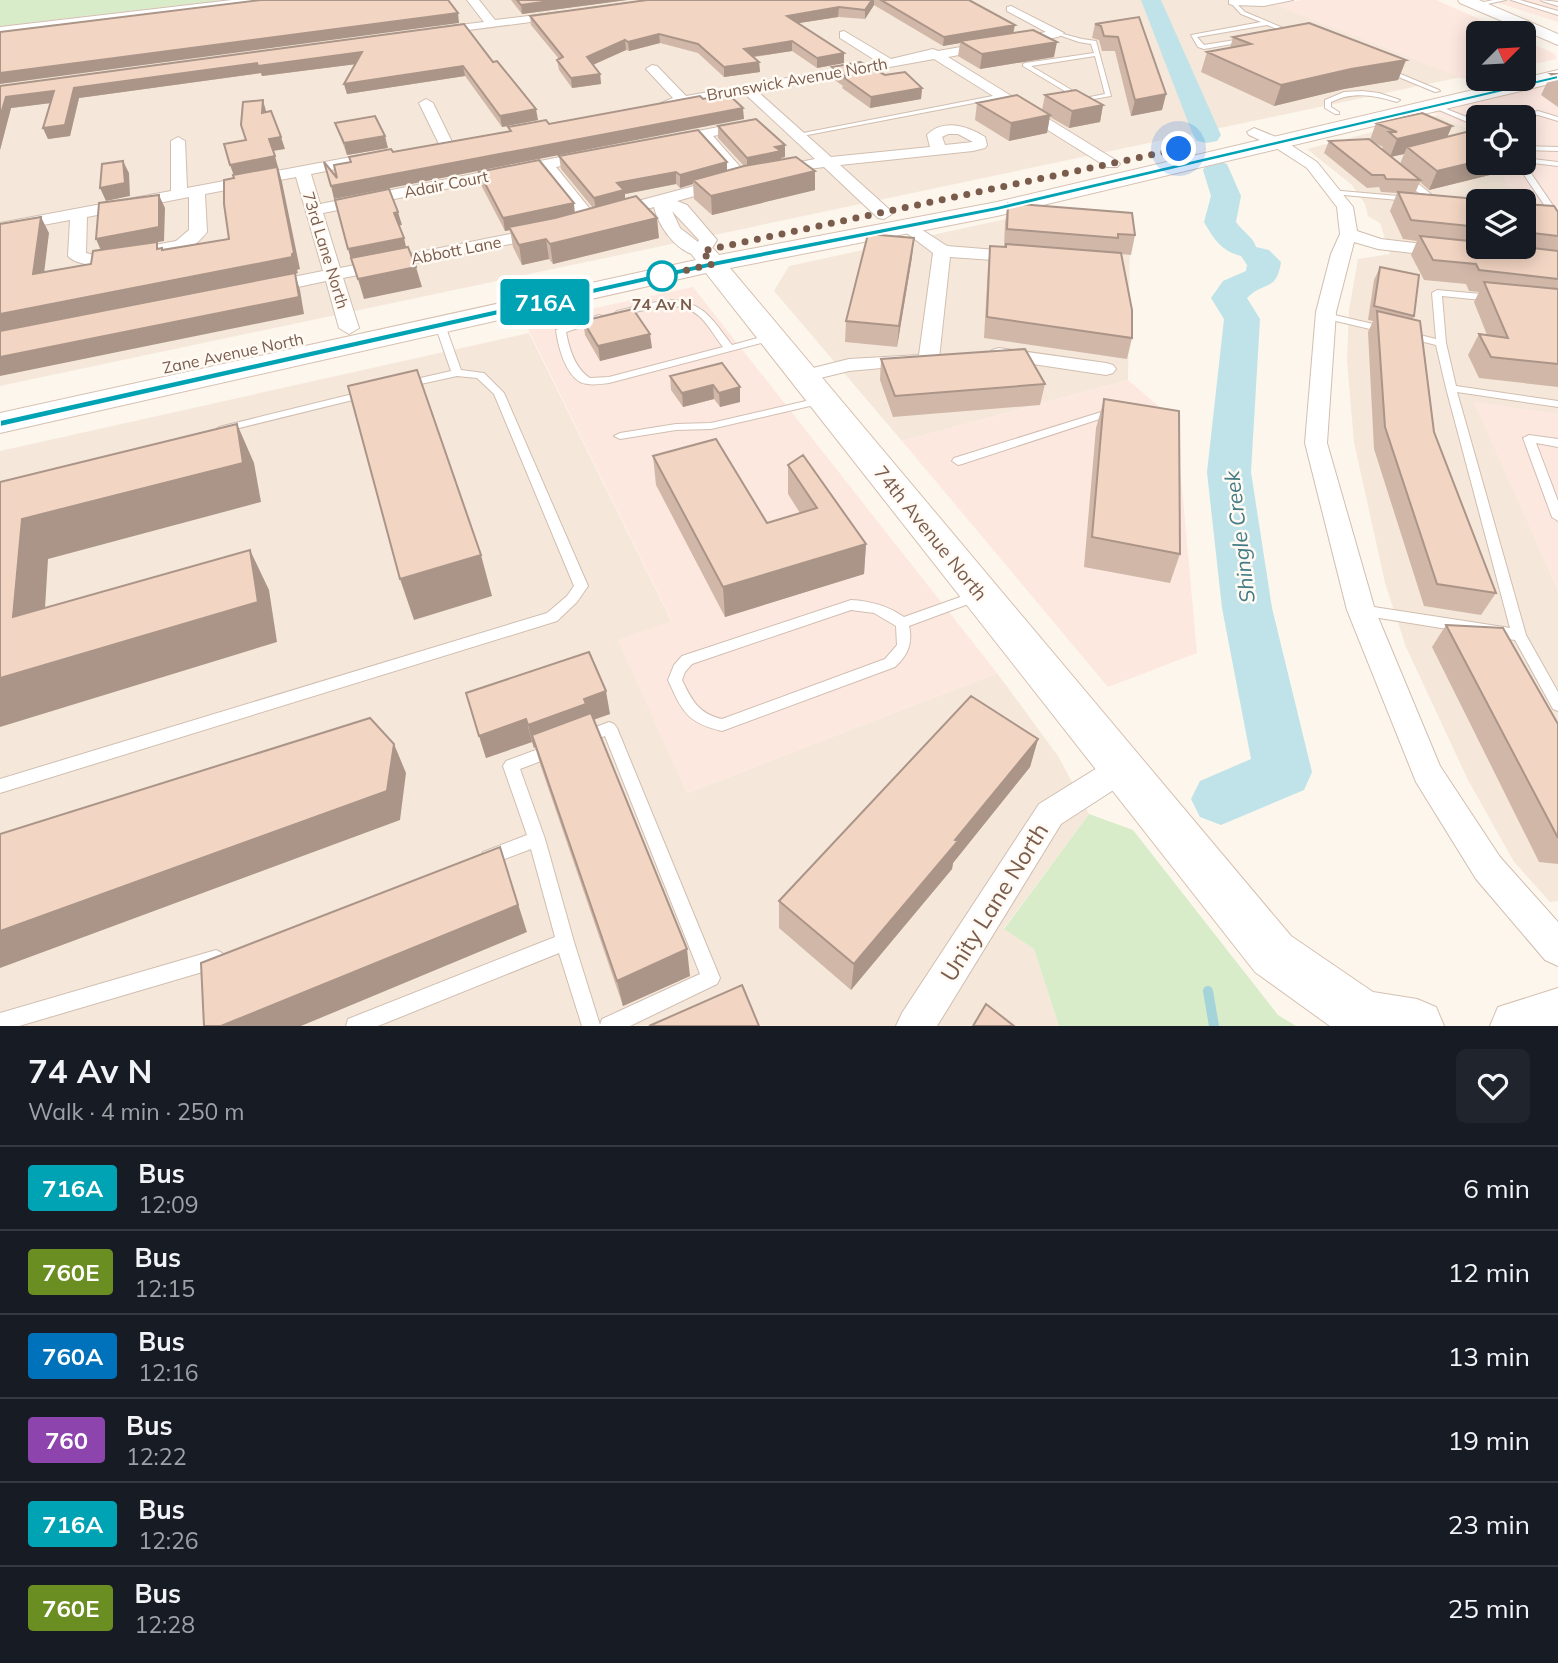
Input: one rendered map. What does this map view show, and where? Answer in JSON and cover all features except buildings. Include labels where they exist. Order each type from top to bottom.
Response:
[{"type":"street","points":[[0,31],[260,0]]},
{"type":"street","points":[[472,0],[492,24]]},
{"type":"street","points":[[1233,2],[1264,3],[1287,0]]},
{"type":"street","points":[[1466,3],[1502,21]]},
{"type":"street","points":[[1466,3],[1502,21]]},
{"type":"street","points":[[1011,9],[1058,33]]},
{"type":"street","points":[[423,34],[577,13]]},
{"type":"street","name":"Brunswick Avenue North","points":[[656,105],[933,53],[1058,33]]},
{"type":"street","points":[[1536,34],[1558,39]]},
{"type":"street","points":[[844,35],[887,62]]},
{"type":"street","points":[[1536,39],[1558,52]]},
{"type":"street","points":[[933,53],[1003,96],[1032,110],[1112,164]]},
{"type":"street","points":[[653,69],[682,100]]},
{"type":"street","name":"Zane Avenue North","points":[[1536,72],[1557,73]]},
{"type":"street","name":"Zane Avenue North","points":[[0,403],[349,328],[708,258],[910,227],[1241,141],[1337,113],[1397,100],[1435,98],[1557,73]]},
{"type":"street","name":"Zane Avenue North","points":[[1278,143],[1466,87]]},
{"type":"street","points":[[746,88],[884,214]]},
{"type":"street","points":[[426,103],[446,144]]},
{"type":"street","points":[[742,178],[696,136],[780,119]]},
{"type":"street","points":[[178,141],[179,195]]},
{"type":"street","points":[[1241,141],[1278,143],[1312,165],[1345,206],[1349,234],[1340,254],[1326,316],[1316,443],[1361,610],[1427,773],[1488,868],[1558,948]]},
{"type":"street","name":"Abbott Lane","points":[[253,290],[557,230],[742,178],[827,162],[939,150]]},
{"type":"street","name":"Adair Court","points":[[314,210],[611,152]]},
{"type":"street","points":[[0,228],[380,157]]},
{"type":"street","name":"Zane Avenue North","points":[[0,423],[440,325],[884,214],[1112,164],[1180,157]]},
{"type":"street","points":[[546,165],[590,219]]},
{"type":"street","name":"73rd Lane North","points":[[302,171],[349,328]]},
{"type":"street","points":[[79,213],[77,256],[97,262],[121,258],[182,245],[198,232],[197,191]]},
{"type":"street","points":[[662,200],[662,213],[684,244],[708,258]]},
{"type":"street","points":[[910,227],[942,251],[1034,258]]},
{"type":"street","points":[[1349,234],[1378,244],[1463,247]]},
{"type":"street","points":[[929,359],[942,251]]},
{"type":"street","name":"74th Avenue North","points":[[708,258],[1273,954],[1365,1021]]},
{"type":"street","points":[[983,355],[996,354],[1106,369]]},
{"type":"street","points":[[813,388],[849,365],[956,357]]},
{"type":"street","name":"Unity Lane North","points":[[915,1026],[1050,814],[1121,769]]},
{"type":"street","points":[[1517,1026],[1558,1015]]},
{"type":"street","points":[[1365,1021],[1417,1026]]},
{"type":"lane","points":[[1466,3],[1503,0]]},
{"type":"lane","points":[[1514,0],[1558,13]]},
{"type":"lane","points":[[1544,0],[1558,4]]},
{"type":"lane","points":[[1233,2],[1243,13],[1300,36]]},
{"type":"lane","points":[[1254,39],[1204,47],[1200,46],[1193,36],[1268,23]]},
{"type":"lane","points":[[1058,33],[1081,41],[1094,42],[1109,95],[1073,102]]},
{"type":"lane","points":[[1279,35],[1291,33]]},
{"type":"lane","points":[[1084,100],[1025,65],[1097,54]]},
{"type":"lane","points":[[1374,65],[1466,117]]},
{"type":"lane","points":[[797,135],[1003,96]]},
{"type":"lane","points":[[1536,113],[1558,119]]},
{"type":"lane","points":[[1536,148],[1558,149]]},
{"type":"lane","points":[[1536,163],[1558,164]]},
{"type":"lane","points":[[1397,171],[1434,201]]},
{"type":"lane","points":[[1530,175],[1558,219]]},
{"type":"lane","points":[[1333,192],[1445,203]]},
{"type":"lane","points":[[1504,300],[1437,293],[1441,343],[1519,635],[1558,705]]},
{"type":"lane","points":[[729,348],[699,310],[687,305],[657,305],[588,320],[561,330],[561,339],[581,378],[592,382],[609,380],[772,337]]},
{"type":"lane","points":[[1326,316],[1441,343]]},
{"type":"lane","points":[[440,325],[457,373]]},
{"type":"lane","points":[[0,786],[552,617],[572,599],[581,586],[499,393],[480,375],[457,373],[215,431]]},
{"type":"lane","points":[[620,436],[676,427],[711,426],[813,388]]},
{"type":"lane","points":[[1451,388],[1558,404]]},
{"type":"lane","points":[[958,461],[1128,406]]},
{"type":"lane","points":[[1558,443],[1529,438],[1558,517]]},
{"type":"lane","points":[[1544,483],[1558,485]]},
{"type":"lane","points":[[902,623],[981,595]]},
{"type":"lane","points":[[851,604],[886,610],[902,623],[906,637],[903,652],[890,663],[722,725],[704,722],[691,715],[676,680],[679,669],[687,660],[851,604]]},
{"type":"lane","points":[[1361,610],[1519,635]]},
{"type":"lane","points":[[591,1026],[537,839],[511,766],[609,728],[711,978],[609,1026]]},
{"type":"lane","points":[[474,863],[537,839]]},
{"type":"lane","points":[[355,1026],[565,942]]},
{"type":"lane","points":[[0,1022],[234,953]]},
{"type":"shaded area","points":[[0,0],[1264,0],[1461,77],[0,386]]},
{"type":"shaded area","points":[[1302,0],[1436,0],[1484,21],[1466,21],[1464,79],[1274,4]]},
{"type":"shaded area","points":[[1489,0],[1558,0],[1558,22]]},
{"type":"shaded area","points":[[1536,45],[1555,54],[1556,59],[1536,63]]},
{"type":"shaded area","points":[[1558,81],[1558,246],[1536,211],[1536,189],[1510,189],[1502,175],[1536,175],[1536,105],[1466,105],[1466,127],[1428,110],[1513,91],[1536,91],[1536,86]]},
{"type":"shaded area","points":[[1438,115],[1466,127],[1466,175],[1506,175],[1519,189],[1466,189],[1466,259],[1536,259],[1536,212],[1558,248],[1558,414],[1475,403],[1558,590],[1558,901],[1550,902],[1514,862],[1468,780],[1406,647],[1385,583],[1354,442],[1347,361],[1349,310],[1358,259],[1390,254],[1380,223],[1368,216],[1365,204],[1352,185],[1307,149]]},
{"type":"shaded area","points":[[1011,218],[1130,231],[1128,380],[902,441],[774,291],[789,266]]},
{"type":"shaded area","points":[[693,287],[997,673],[687,793],[618,640],[672,621],[525,323]]},
{"type":"shaded area","points":[[529,333],[672,622],[619,640],[687,793],[997,673],[1058,756],[1089,814],[1004,928],[1034,949],[1059,1026],[0,1026],[0,451]]},
{"type":"shaded area","points":[[1128,380],[1176,421],[1197,653],[1108,687],[902,441]]},
{"type":"shaded area","points":[[1474,402],[1558,414],[1558,590]]},
{"type":"green space","points":[[0,0],[222,0],[0,26]]},
{"type":"green space","points":[[1089,814],[1133,830],[1278,1015],[1296,1026],[1059,1026],[1034,949],[1004,929]]},
{"type":"waterway","name":"Shingle Creek","points":[[1151,0],[1207,135]]},
{"type":"waterway","name":"Shingle Creek","points":[[1217,170],[1226,196],[1220,222],[1230,238],[1241,246]]},
{"type":"waterway","name":"Shingle Creek","points":[[1221,799],[1283,772],[1247,608],[1229,472],[1242,319],[1229,298],[1235,288],[1262,276],[1264,262],[1257,257]]},
{"type":"waterway","name":"Shingle Creek","points":[[1208,991],[1214,1026]]},
{"type":"bus line","name":"716A","points":[[0,423],[713,264],[997,209],[1558,77]]},
{"type":"place","name":"74 Av N","points":[[662,276]]},
{"type":"route","points":[[662,276],[713,264],[702,251],[1179,149]]}]
